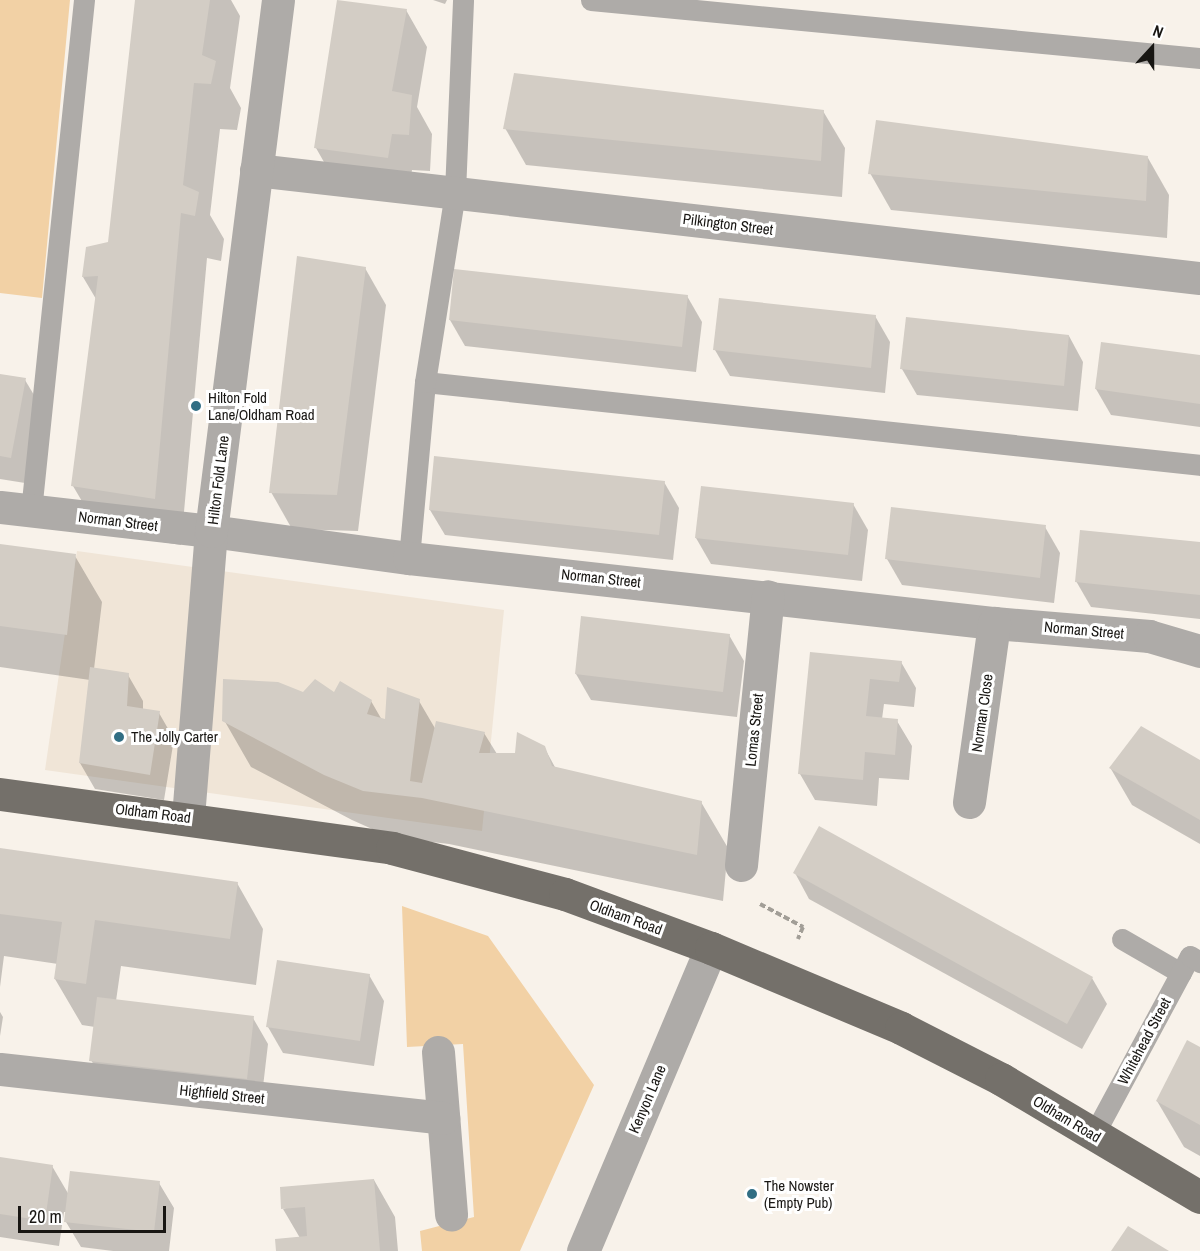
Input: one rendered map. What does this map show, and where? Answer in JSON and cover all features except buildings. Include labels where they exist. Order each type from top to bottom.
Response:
[{"type":"main road","name":"Oldham Road","points":[[0,794],[188,817],[393,848],[565,894],[711,948],[901,1028],[1001,1079],[1093,1136],[1200,1197]]},
{"type":"street","name":"Hilton Fold Lane","points":[[188,817],[211,531],[278,0]]},
{"type":"street","name":"Pilkington Street","points":[[256,170],[1200,278]]},
{"type":"street","name":"Norman Street","points":[[16,509],[211,531],[409,558],[768,596],[994,623],[1149,636],[1200,651]]},
{"type":"street","name":"Lomas Street","points":[[741,865],[768,596]]},
{"type":"street","name":"Norman Close","points":[[969,802],[994,623]]},
{"type":"street","name":"Kenyon Lane","points":[[583,1251],[711,948]]},
{"type":"street","points":[[438,1052],[451,1214]]},
{"type":"street","name":"Highfield Street","points":[[0,1069],[443,1118]]},
{"type":"lane","points":[[16,509],[84,0]]},
{"type":"lane","points":[[409,558],[425,382],[455,192],[463,0]]},
{"type":"lane","points":[[591,0],[1200,58]]},
{"type":"lane","points":[[425,382],[1200,465]]},
{"type":"lane","points":[[1122,939],[1181,973]]},
{"type":"lane","name":"Whitehead Street","points":[[1093,1136],[1190,956],[1200,962]]},
{"type":"path","points":[[741,865],[731,888],[803,927],[785,978]]},
{"type":"shaded area","points":[[0,0],[70,0],[42,298],[0,293]]},
{"type":"shaded area","points":[[77,551],[504,610],[482,831],[45,770]]},
{"type":"shaded area","points":[[402,906],[488,936],[594,1085],[520,1251],[422,1251],[420,1231],[474,1217],[463,1044],[407,1047]]},
{"type":"place","name":"Hilton Fold Lane/Oldham Road","points":[[196,406]]},
{"type":"place","name":"The Jolly Carter","points":[[119,737]]},
{"type":"place","name":"The Nowster (Empty Pub)","points":[[752,1194]]}]
